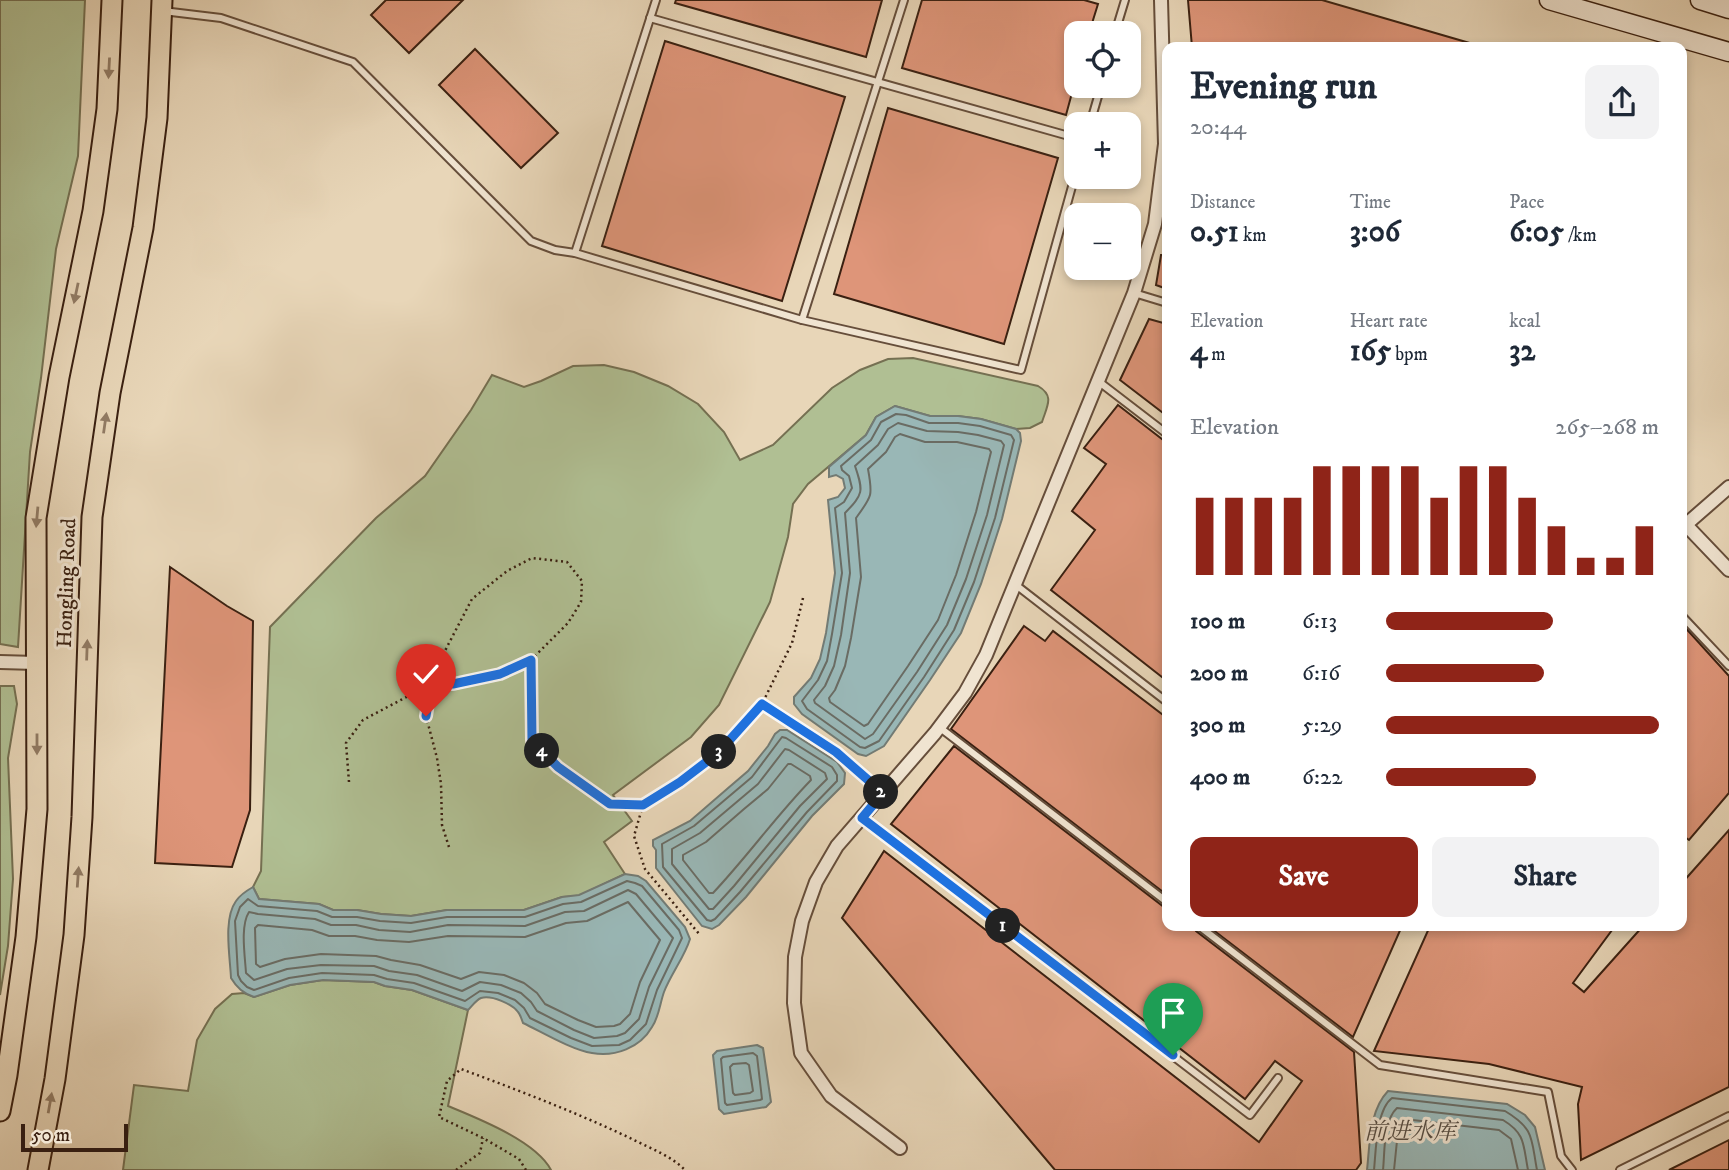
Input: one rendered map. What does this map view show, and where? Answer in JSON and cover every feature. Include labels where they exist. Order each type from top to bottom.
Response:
[{"type":"main road","name":"Hongling Road","points":[[0,1111],[26,937],[37,808],[36,517],[59,377],[93,211],[107,109],[113,0]]},
{"type":"main road","points":[[1549,0],[1729,52]]},
{"type":"main road","points":[[1700,0],[1729,9]]},
{"type":"main road","name":"Hongling Road","points":[[38,1170],[55,1079],[74,936],[82,817],[92,517],[110,393],[143,228],[157,118],[162,6]]},
{"type":"street","points":[[1161,0],[1162,42]]},
{"type":"street","points":[[900,1148],[831,1096],[801,1053],[794,1003],[795,957],[802,921],[816,882],[836,846],[939,727],[965,693],[986,655],[1134,293],[1155,224],[1162,173]]},
{"type":"street","points":[[1687,524],[1729,487]]},
{"type":"street","points":[[1687,530],[1729,570]]},
{"type":"street","points":[[0,662],[36,663]]},
{"type":"lane","points":[[575,253],[656,0]]},
{"type":"lane","points":[[802,320],[904,0]]},
{"type":"lane","points":[[1119,21],[1125,0]]},
{"type":"lane","points":[[162,6],[220,18],[353,62],[531,241],[802,320],[1021,370],[1071,189]]},
{"type":"lane","points":[[650,18],[1064,135]]},
{"type":"lane","points":[[1134,293],[1162,301]]},
{"type":"lane","points":[[1098,381],[1162,430]]},
{"type":"lane","points":[[1014,584],[1162,698]]},
{"type":"lane","points":[[1687,621],[1729,666]]},
{"type":"lane","points":[[939,727],[1162,898]]},
{"type":"lane","points":[[862,818],[1251,1115],[1278,1078]]},
{"type":"lane","points":[[1206,931],[1380,1065],[1548,1093],[1561,1156],[1572,1170]]},
{"type":"lane","points":[[1620,1170],[1729,1116]]},
{"type":"path","points":[[349,782],[346,743],[363,720],[431,684],[453,684],[500,674],[531,660],[568,623],[582,602],[582,581],[567,562],[532,558],[507,571],[472,599],[436,668],[431,684],[426,716],[437,758],[442,825],[449,847]]},
{"type":"path","points":[[531,660],[532,741],[558,767],[610,804],[643,805],[680,782],[718,753],[762,704],[792,643],[803,598]]},
{"type":"path","points":[[762,704],[836,752],[883,793]]},
{"type":"path","points":[[643,805],[634,836],[645,869],[700,935]]},
{"type":"path","points":[[526,1170],[519,1159],[439,1117],[447,1082],[461,1069],[611,1129],[676,1160],[685,1170]]},
{"type":"path","points":[[456,1170],[480,1153],[483,1138]]},
{"type":"green space","points":[[0,0],[85,0],[78,156],[56,249],[30,452],[18,647],[0,644]]},
{"type":"green space","points":[[913,358],[1038,386],[1048,398],[1042,422],[1030,428],[1016,429],[981,419],[930,416],[895,406],[876,417],[866,435],[808,484],[793,504],[788,537],[770,602],[719,705],[691,737],[613,795],[632,821],[604,842],[625,874],[579,896],[562,897],[524,910],[447,910],[411,916],[333,910],[319,904],[259,899],[253,887],[261,871],[270,627],[376,518],[425,476],[492,375],[524,387],[573,366],[604,365],[634,372],[668,386],[698,404],[724,432],[740,460],[773,445],[832,388],[860,370],[888,359]]},
{"type":"green space","points":[[0,686],[14,686],[17,704],[8,758],[13,879],[8,946],[0,995]]},
{"type":"green space","points":[[323,980],[374,982],[412,990],[468,1010],[448,1106],[519,1140],[533,1149],[551,1170],[123,1170],[134,1085],[188,1091],[197,1040],[215,1009],[232,994],[244,993],[254,997],[290,985]]},
{"type":"water","points":[[895,406],[930,416],[981,419],[1016,429],[1020,433],[1021,441],[1002,519],[981,584],[961,633],[884,746],[866,756],[858,754],[802,714],[794,704],[794,697],[811,678],[820,659],[826,633],[835,573],[828,500],[838,497],[845,488],[843,479],[836,475],[829,477],[829,467],[866,435],[876,417]]},
{"type":"water","points":[[780,730],[787,730],[837,762],[845,773],[844,784],[812,816],[746,897],[719,925],[712,929],[702,926],[656,868],[653,840],[690,821],[748,771]]},
{"type":"water","points":[[625,874],[638,876],[646,881],[685,927],[690,939],[664,992],[652,1027],[634,1046],[618,1052],[592,1053],[566,1045],[523,1023],[511,1006],[486,997],[479,999],[468,1010],[412,990],[374,982],[323,980],[290,985],[254,997],[241,990],[231,978],[228,938],[232,909],[243,893],[253,887],[259,899],[319,904],[333,910],[411,916],[447,910],[524,910],[562,897],[579,895]]},
{"type":"water","points":[[757,1045],[763,1048],[771,1102],[766,1107],[724,1114],[719,1109],[713,1055],[717,1051]]},
{"type":"water","name":"前进水库","points":[[1388,1091],[1507,1104],[1525,1115],[1535,1127],[1545,1170],[1367,1170],[1374,1118]]},
{"type":"building","points":[[386,0],[463,0],[409,53],[371,15]]},
{"type":"building","points":[[676,0],[882,0],[866,57],[675,3]]},
{"type":"building","points":[[922,0],[1084,0],[1098,4],[1093,21],[1064,21],[1064,98],[1071,98],[1064,114],[902,68]]},
{"type":"building","points":[[1188,0],[1322,0],[1466,42],[1192,42]]},
{"type":"building","points":[[665,41],[845,97],[782,301],[602,246]]},
{"type":"building","points":[[475,49],[558,133],[521,168],[439,85]]},
{"type":"building","points":[[888,108],[1058,158],[1004,344],[834,294]]},
{"type":"building","points":[[1161,255],[1162,255],[1162,287],[1156,285]]},
{"type":"building","points":[[1149,319],[1162,323],[1162,412],[1120,380]]},
{"type":"building","points":[[1118,405],[1162,439],[1162,677],[1051,590],[1095,530],[1072,511],[1106,464],[1084,448]]},
{"type":"building","points":[[170,567],[253,621],[250,810],[232,867],[155,863]]},
{"type":"building","points":[[1024,626],[1045,641],[1053,631],[1162,714],[1162,891],[951,729]]},
{"type":"building","points":[[1687,630],[1729,676],[1729,793],[1689,840]]},
{"type":"building","points":[[954,746],[1162,905],[1162,931],[1196,931],[1354,1052],[1361,1163],[1356,1170],[1055,1170],[842,918],[884,851],[1259,1142],[1302,1081],[1275,1061],[1245,1099],[891,824]]},
{"type":"building","points":[[1729,830],[1729,1087],[1581,1160],[1578,1104],[1582,1087],[1489,1064],[1374,1051],[1428,931],[1611,931],[1573,983],[1584,992],[1639,931],[1687,931],[1687,877]]},
{"type":"building","points":[[1215,931],[1400,931],[1353,1037]]},
{"type":"building","points":[[1729,1140],[1729,1170],[1669,1170]]},
{"type":"route","points":[[426,716],[431,684],[453,684],[500,674],[531,660],[532,741],[558,767],[610,804],[643,805],[680,782],[718,753],[762,704],[836,752],[883,793],[862,818],[1173,1055]]}]
